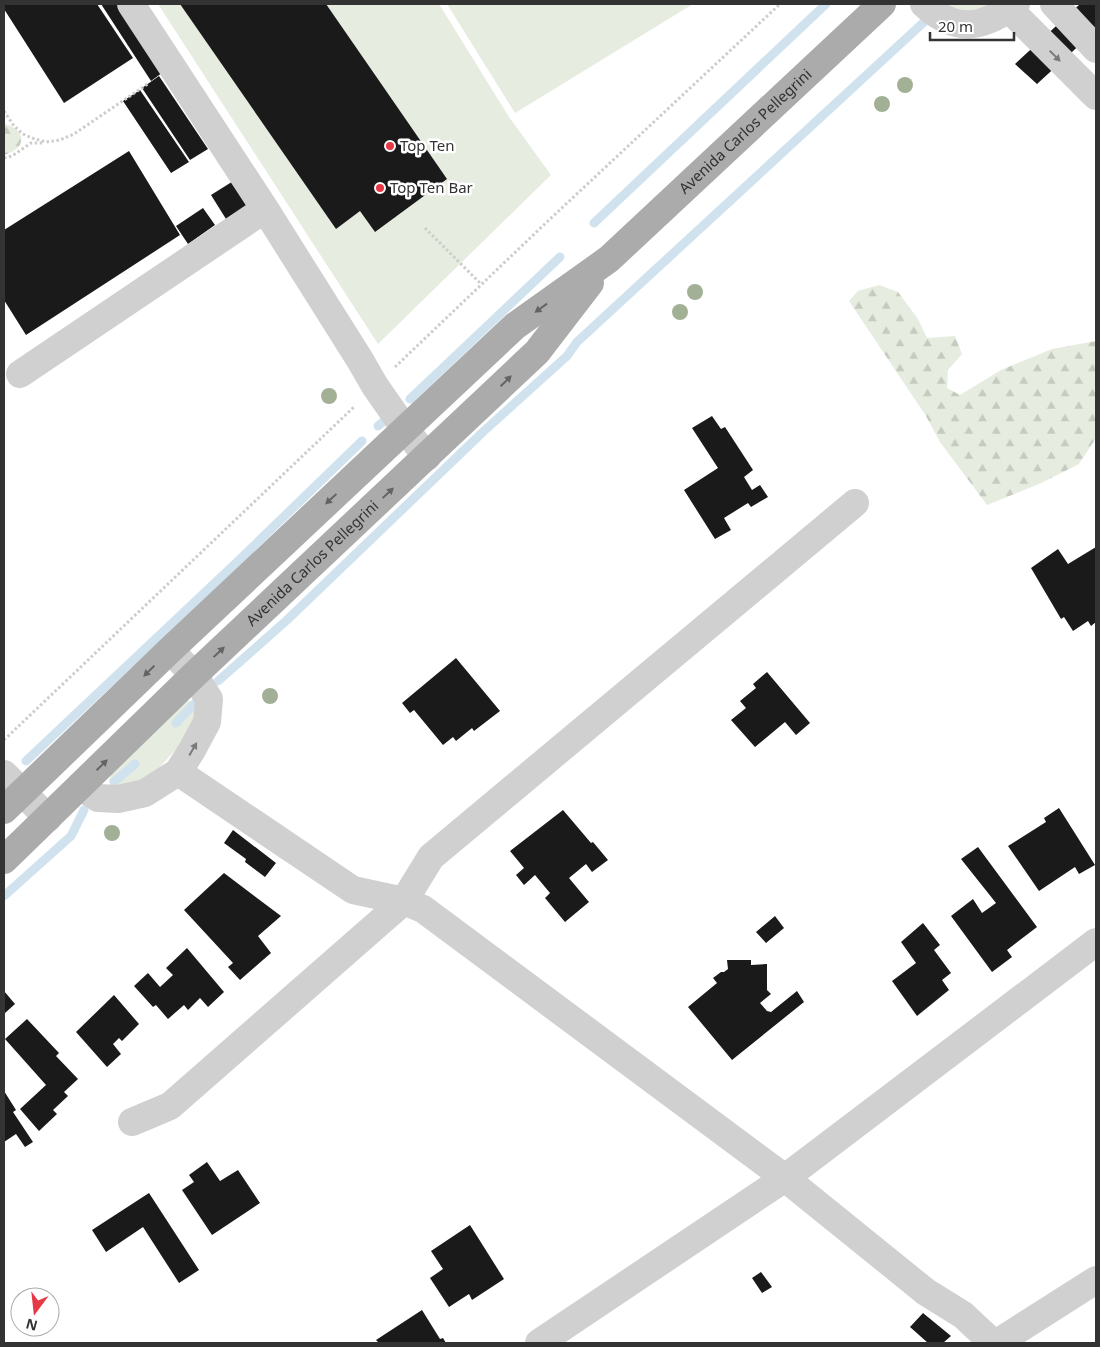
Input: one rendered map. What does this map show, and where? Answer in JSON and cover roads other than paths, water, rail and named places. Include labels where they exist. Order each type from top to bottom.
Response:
[{"type":"main road","name":"Avenida Carlos Pellegrini","points":[[10,792],[170,650],[515,326],[609,258],[882,4]]},
{"type":"main road","name":"Avenida Carlos Pellegrini","points":[[4,860],[194,676],[537,352],[609,258]]},
{"type":"street","points":[[131,4],[265,209],[375,386],[405,430],[427,457]]},
{"type":"street","points":[[924,4],[933,13],[952,23],[969,24],[988,21],[1012,6],[1096,96]]},
{"type":"street","points":[[1054,4],[1096,49]]},
{"type":"street","points":[[20,374],[265,209]]},
{"type":"street","points":[[132,1122],[170,1106],[404,901],[431,857],[855,503]]},
{"type":"street","points":[[80,786],[98,798],[118,799],[145,792],[178,772],[207,722],[209,698],[194,676],[170,650]]},
{"type":"street","points":[[178,772],[352,890],[404,901],[423,909],[785,1178],[926,1292],[963,1315],[993,1343]]},
{"type":"street","points":[[10,792],[48,818]]},
{"type":"street","points":[[539,1343],[785,1178],[1096,942]]},
{"type":"street","points":[[997,1343],[1096,1280]]},
{"type":"waterway","points":[[594,223],[826,4]]},
{"type":"waterway","points":[[218,681],[287,620],[485,430],[567,356],[577,342],[924,22]]},
{"type":"waterway","points":[[410,399],[560,257]]},
{"type":"waterway","points":[[378,426],[384,421]]},
{"type":"waterway","points":[[26,761],[362,441]]},
{"type":"waterway","points":[[176,723],[196,702]]},
{"type":"waterway","points":[[114,782],[135,764]]},
{"type":"waterway","points":[[4,896],[71,836],[84,810]]},
{"type":"place","name":"Top Ten","points":[[390,146]]},
{"type":"place","name":"Top Ten Bar","points":[[380,188]]}]
